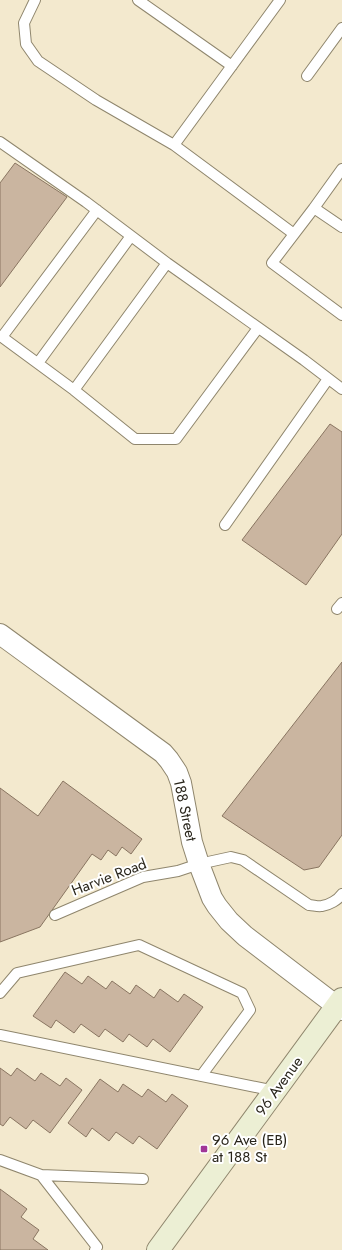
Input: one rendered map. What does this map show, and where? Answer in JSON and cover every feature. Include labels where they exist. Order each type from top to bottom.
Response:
[{"type":"main road","name":"96 Avenue","points":[[158,1250],[275,1091],[340,1006]]},
{"type":"street","name":"188 Street","points":[[0,634],[163,753],[170,760],[177,772],[180,783],[192,842],[214,902],[229,921],[255,944],[340,1006]]},
{"type":"lane","points":[[35,0],[24,23],[26,44],[38,61],[96,100],[174,145],[294,234]]},
{"type":"lane","points":[[138,0],[232,66]]},
{"type":"lane","points":[[174,145],[280,0]]},
{"type":"lane","points":[[307,76],[342,28]]},
{"type":"lane","points":[[0,142],[97,210],[167,263],[342,389]]},
{"type":"lane","points":[[342,169],[272,263],[342,316]]},
{"type":"lane","points":[[314,208],[342,228]]},
{"type":"lane","points":[[97,210],[1,337],[74,390],[135,439],[176,439],[258,328]]},
{"type":"lane","points":[[38,364],[131,236]]},
{"type":"lane","points":[[74,390],[167,263]]},
{"type":"lane","points":[[225,525],[328,379]]},
{"type":"lane","name":"Harvie Road","points":[[55,915],[143,877],[178,871],[199,864],[231,857],[243,860],[309,905],[321,907],[340,897],[342,894]]},
{"type":"lane","points":[[0,993],[17,973],[139,945],[242,993],[250,1010],[201,1076]]},
{"type":"lane","points":[[0,1035],[275,1091]]},
{"type":"lane","points":[[0,1160],[41,1175],[143,1179]]},
{"type":"lane","points":[[41,1175],[97,1247],[95,1250]]},
{"type":"building","points":[[15,163],[67,197],[0,287],[0,183]]},
{"type":"building","points":[[330,424],[342,432],[342,534],[306,585],[242,540]]},
{"type":"building","points":[[342,662],[342,835],[319,867],[304,870],[222,816]]},
{"type":"building","points":[[63,781],[142,839],[131,854],[122,847],[116,856],[108,850],[101,860],[92,854],[40,927],[0,942],[0,788],[38,816]]},
{"type":"building","points":[[65,972],[82,984],[88,976],[106,989],[112,981],[130,994],[136,985],[154,998],[160,989],[178,1002],[184,994],[203,1007],[170,1052],[153,1039],[147,1047],[129,1034],[123,1042],[105,1029],[99,1037],[81,1024],[74,1033],[56,1020],[51,1028],[33,1016]]},
{"type":"building","points":[[0,1068],[11,1076],[17,1068],[35,1081],[41,1073],[60,1086],[66,1078],[82,1090],[50,1133],[33,1120],[26,1129],[10,1117],[3,1126],[0,1124]]},
{"type":"building","points":[[100,1079],[118,1092],[123,1084],[142,1097],[148,1089],[166,1102],[172,1094],[188,1106],[157,1149],[139,1136],[133,1144],[116,1132],[109,1141],[92,1128],[86,1137],[68,1123]]},
{"type":"building","points":[[0,1189],[27,1209],[21,1217],[39,1230],[33,1239],[48,1250],[0,1250]]},
{"type":"place","name":"96 Ave (EB) at 188 St","points":[[204,1149]]}]
